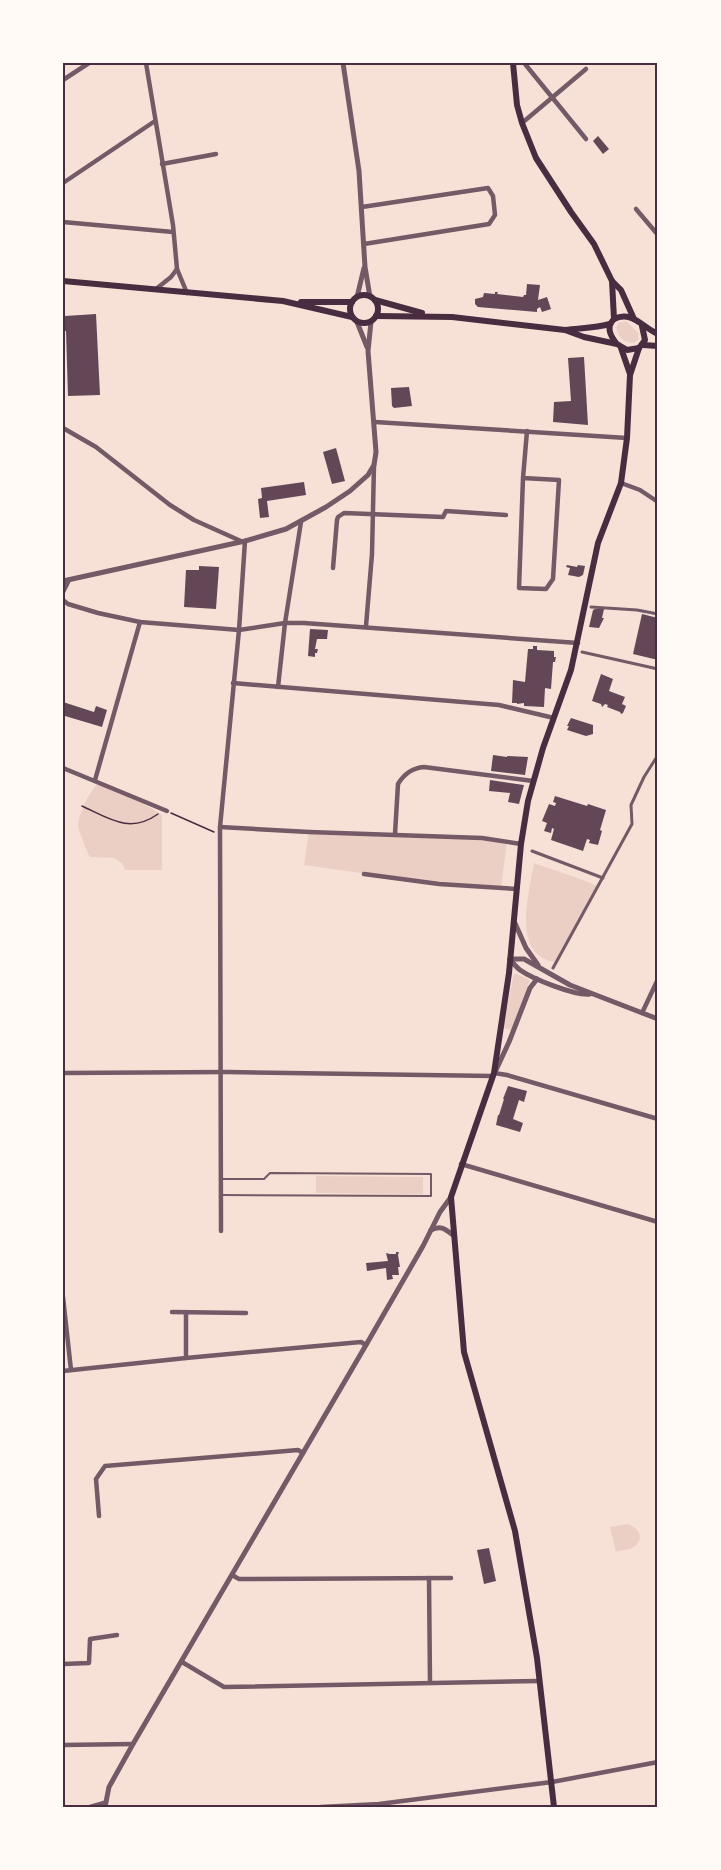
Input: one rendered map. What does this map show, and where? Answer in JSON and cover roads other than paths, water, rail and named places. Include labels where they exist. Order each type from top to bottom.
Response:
[{"type":"main road","points":[[513,63],[517,105],[536,158],[594,244],[612,281],[621,290],[634,319]]},
{"type":"main road","points":[[63,281],[294,303],[354,300],[364,295],[432,316]]},
{"type":"main road","points":[[612,281],[610,335],[619,346],[630,375]]},
{"type":"main road","points":[[294,303],[355,319],[363,324],[371,322],[376,316],[378,308],[373,299]]},
{"type":"main road","points":[[354,300],[350,310],[355,319]]},
{"type":"main road","points":[[565,330],[598,327],[623,315],[658,334]]},
{"type":"main road","points":[[376,316],[432,316],[565,330],[627,350],[641,346],[658,346]]},
{"type":"main road","points":[[554,1807],[537,1658],[515,1531],[464,1352],[451,1197],[494,1074],[528,801],[578,643],[598,543],[621,483],[627,438],[630,375],[645,335],[642,326]]},
{"type":"street","points":[[63,80],[89,63]]},
{"type":"street","points":[[146,63],[177,268],[187,293]]},
{"type":"street","points":[[343,63],[359,171],[364,267],[373,299]]},
{"type":"street","points":[[525,64],[586,139]]},
{"type":"street","points":[[522,123],[586,69]]},
{"type":"street","points":[[63,183],[155,121]]},
{"type":"street","points":[[162,164],[216,154]]},
{"type":"street","points":[[362,207],[488,188],[493,196],[495,215],[489,224],[364,244]]},
{"type":"street","points":[[636,208],[658,235]]},
{"type":"street","points":[[63,222],[173,232]]},
{"type":"street","points":[[354,300],[364,267]]},
{"type":"street","points":[[155,290],[171,277],[177,268]]},
{"type":"street","points":[[355,319],[368,351]]},
{"type":"street","points":[[366,626],[376,452],[368,351],[371,322]]},
{"type":"street","points":[[375,422],[627,438]]},
{"type":"street","points":[[63,428],[96,447],[170,505],[194,520],[244,541]]},
{"type":"street","points":[[523,478],[559,480],[552,579],[546,589],[519,588],[523,478],[527,431]]},
{"type":"street","points":[[63,592],[66,580],[244,541],[286,529],[342,497],[368,475],[374,465]]},
{"type":"street","points":[[621,483],[640,490],[658,502]]},
{"type":"street","points":[[333,568],[338,517],[346,513],[443,517],[446,511],[506,515]]},
{"type":"street","points":[[278,687],[285,623],[301,522]]},
{"type":"street","points":[[221,1231],[220,827],[239,630],[244,541]]},
{"type":"street","points":[[63,600],[68,604],[98,613],[140,622],[239,630],[285,623],[366,626],[578,643]]},
{"type":"street","points":[[591,607],[658,614]]},
{"type":"street","points":[[95,780],[140,622]]},
{"type":"street","points":[[582,652],[658,669]]},
{"type":"street","points":[[233,683],[499,705],[555,718]]},
{"type":"street","points":[[553,968],[632,824],[631,805],[644,777],[658,755]]},
{"type":"street","points":[[395,834],[398,784],[415,768],[424,767],[534,781]]},
{"type":"street","points":[[63,768],[165,810]]},
{"type":"street","points":[[220,827],[482,838],[521,844]]},
{"type":"street","points":[[532,851],[603,878]]},
{"type":"street","points":[[364,874],[439,884],[517,889]]},
{"type":"street","points":[[514,921],[526,948],[539,967]]},
{"type":"street","points":[[510,959],[524,959],[570,985],[658,1019]]},
{"type":"street","points":[[510,959],[521,971],[537,978],[570,991],[585,995],[592,994]]},
{"type":"street","points":[[494,1074],[530,988],[537,978]]},
{"type":"street","points":[[642,1013],[658,978]]},
{"type":"street","points":[[63,1073],[507,1075],[658,1119]]},
{"type":"street","points":[[462,1164],[658,1222]]},
{"type":"street","points":[[90,1807],[104,1805],[109,1787],[133,1744],[366,1345],[440,1212],[451,1197]]},
{"type":"street","points":[[431,1230],[437,1227],[444,1228],[453,1235]]},
{"type":"street","points":[[63,1297],[71,1370]]},
{"type":"street","points":[[172,1312],[246,1313]]},
{"type":"street","points":[[186,1312],[186,1358]]},
{"type":"street","points":[[63,1371],[361,1342],[366,1345]]},
{"type":"street","points":[[99,1516],[96,1479],[105,1467],[298,1450],[303,1453]]},
{"type":"street","points":[[232,1575],[238,1579],[451,1578]]},
{"type":"street","points":[[429,1578],[430,1683]]},
{"type":"street","points":[[63,1664],[89,1663],[90,1639],[117,1635]]},
{"type":"street","points":[[182,1662],[224,1687],[539,1681]]},
{"type":"street","points":[[63,1745],[133,1744]]},
{"type":"street","points":[[321,1807],[379,1804],[552,1782],[658,1762]]},
{"type":"street","points":[[415,1799],[416,1807]]},
{"type":"lane","points":[[221,1179],[264,1179],[270,1173],[431,1174],[431,1196],[221,1195]]}]
